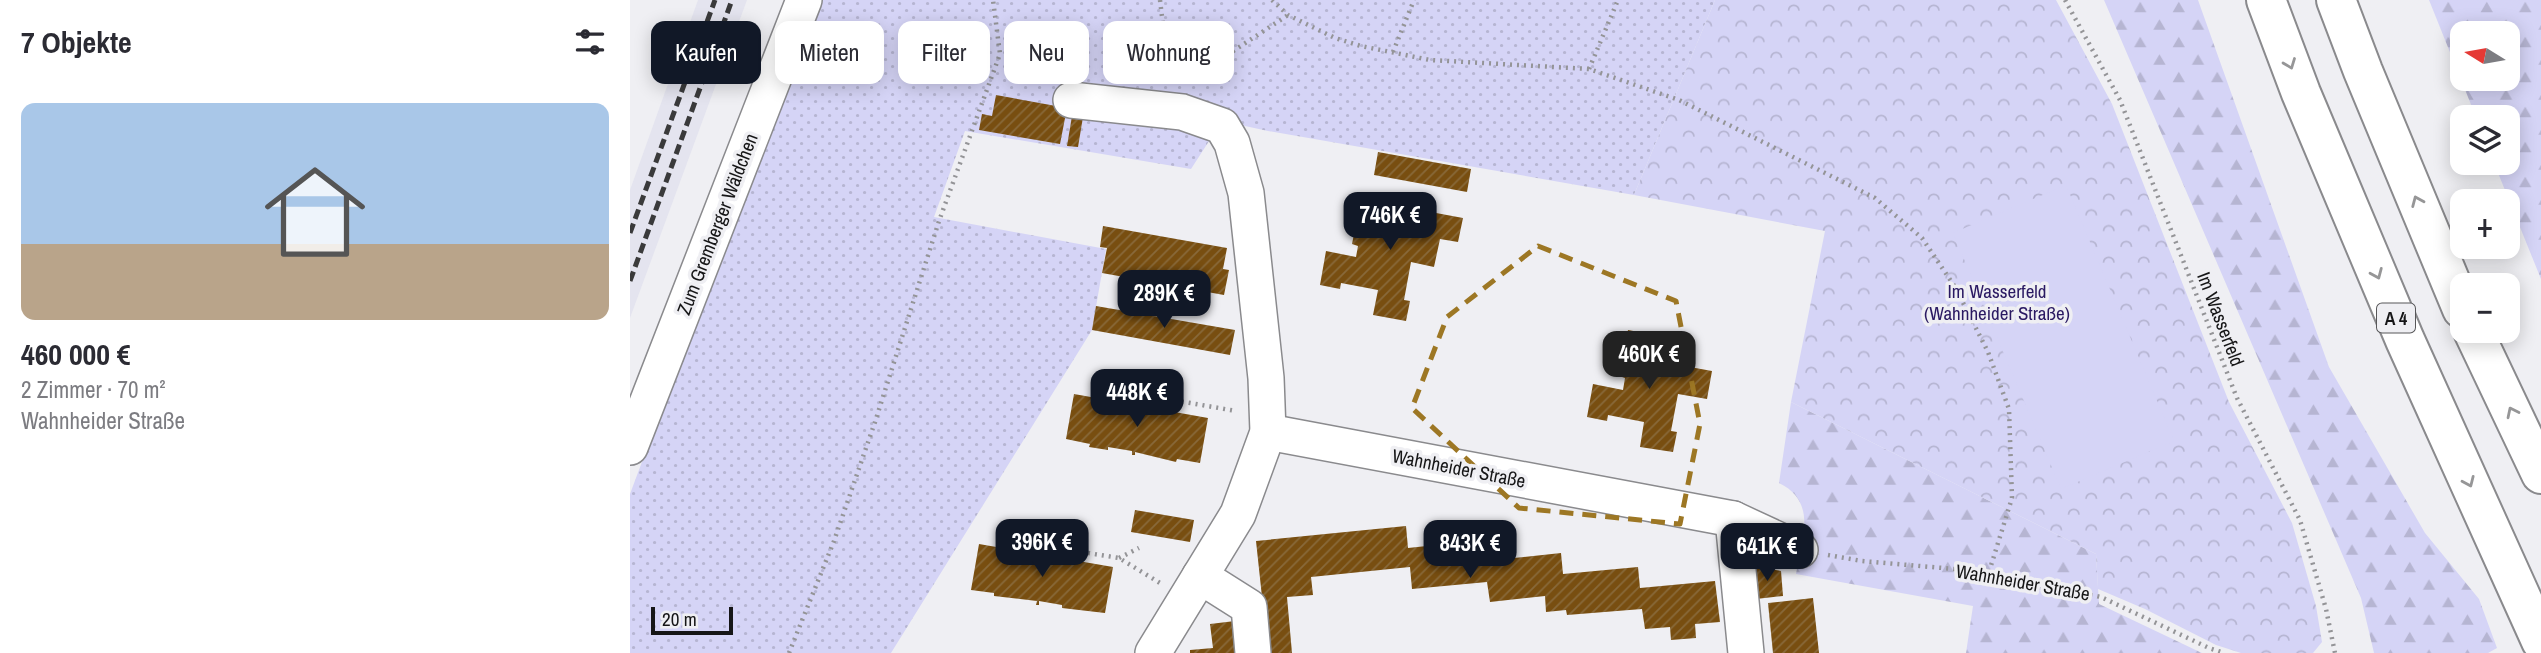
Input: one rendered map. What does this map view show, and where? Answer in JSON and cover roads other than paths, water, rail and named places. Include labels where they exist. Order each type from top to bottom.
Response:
[{"type":"highway","name":"A 4","points":[[2266,0],[2301,93],[2400,327],[2539,637]]},
{"type":"highway","points":[[2336,0],[2450,280]]},
{"type":"highway","points":[[2479,343],[2541,474]]},
{"type":"street","name":"Zum Gremberger Wäldchen","points":[[630,447],[804,0]]},
{"type":"street","points":[[1071,100],[1182,112],[1222,126],[1232,143],[1246,193],[1266,379],[1268,424],[1238,514],[1153,653]]},
{"type":"street","name":"Wahnheider Straße","points":[[1268,424],[1733,519],[1800,550]]},
{"type":"street","points":[[1733,519],[1746,653]]},
{"type":"street","points":[[1194,587],[1249,607],[1253,653]]},
{"type":"railway","points":[[630,233],[715,0]]},
{"type":"railway","points":[[630,281],[732,0]]},
{"type":"park label","name":"Im Wasserfeld (Wahnheider Straße)","points":[[1997,302]]}]
